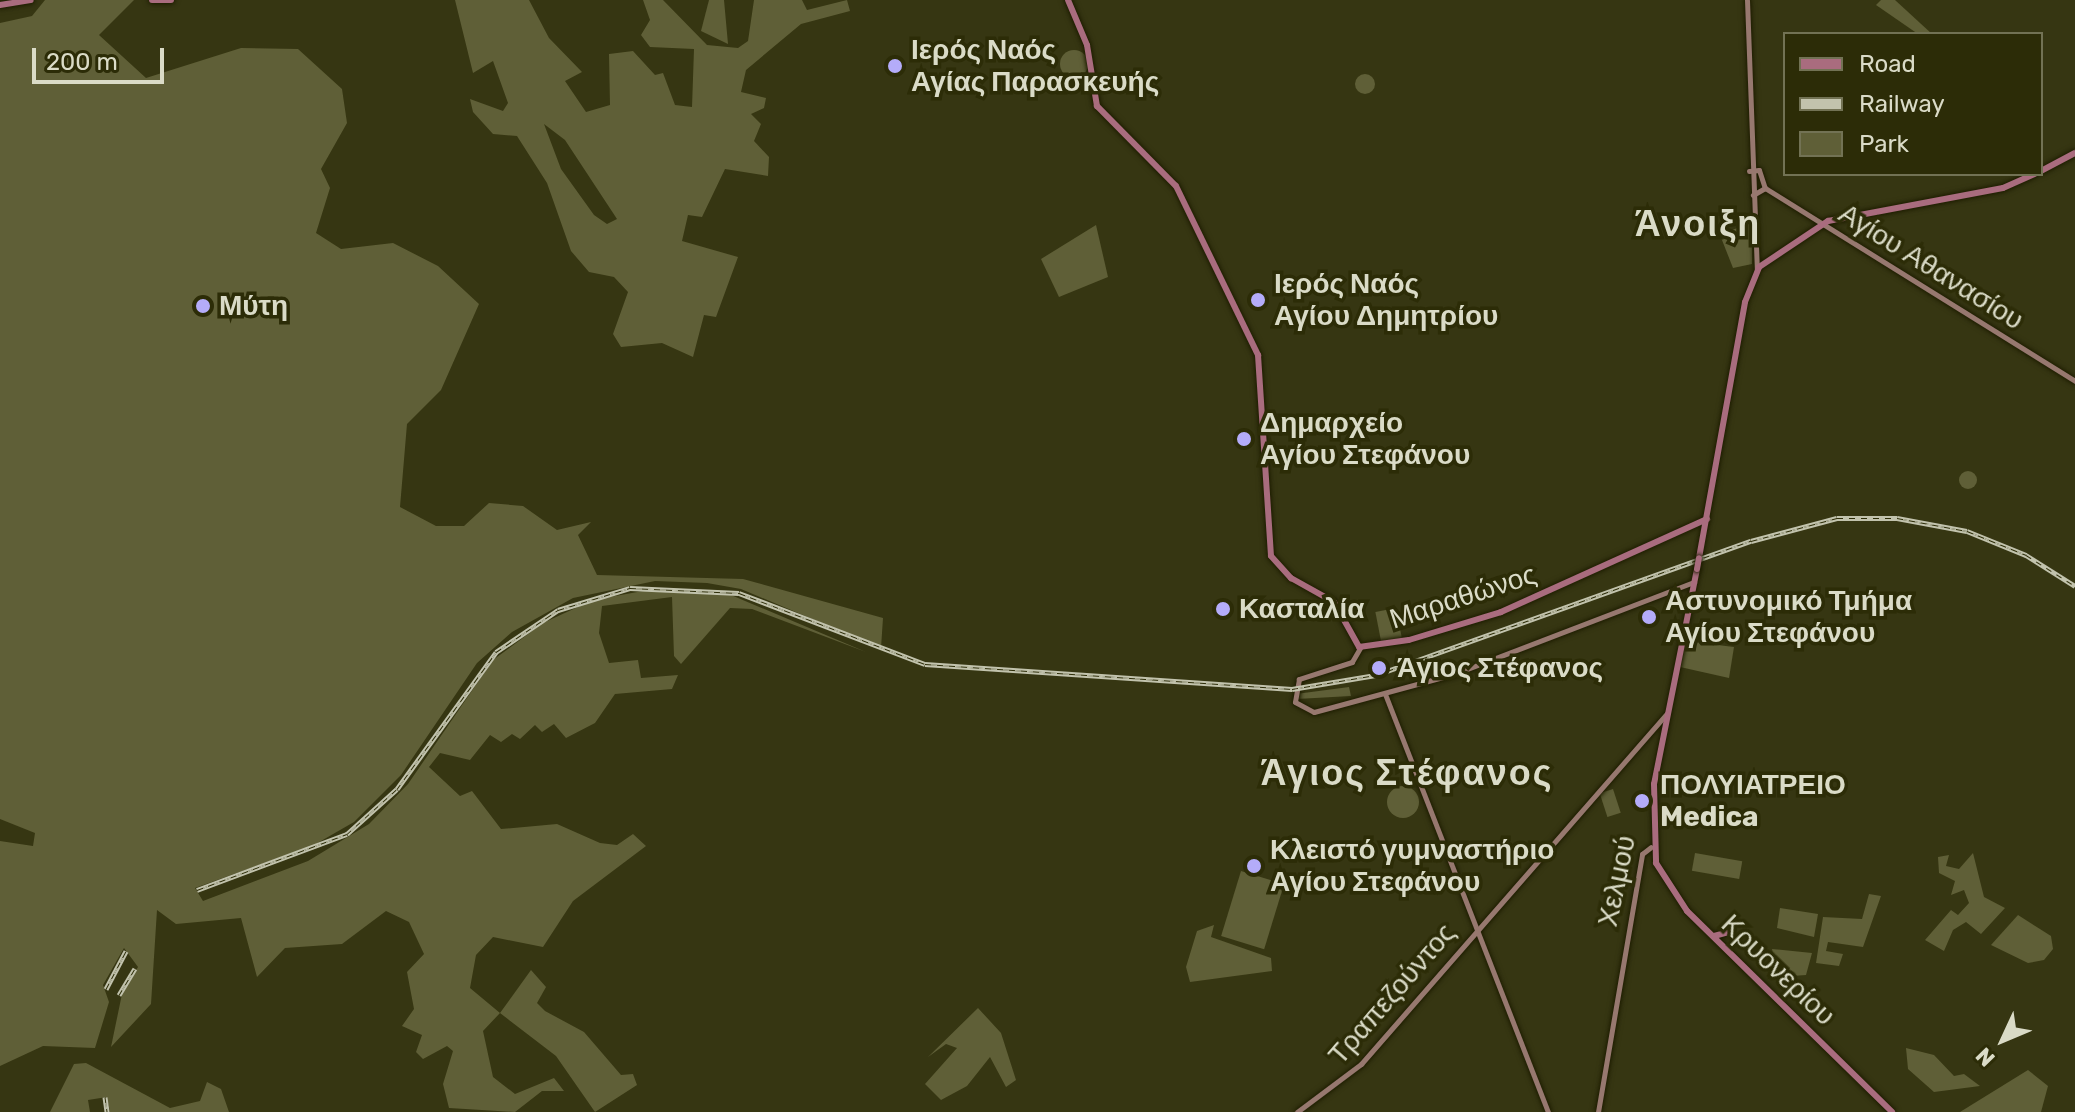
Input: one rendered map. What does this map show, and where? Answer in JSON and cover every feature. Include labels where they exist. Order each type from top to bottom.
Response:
[{"type":"main road","points":[[0,5],[31,0]]},
{"type":"main road","points":[[152,0],[171,0]]},
{"type":"main road","name":"Μαραθώνος","points":[[1068,0],[1086,41],[1097,106],[1181,192],[1258,355],[1271,556],[1291,578],[1334,602],[1360,648],[1501,612],[1707,519]]},
{"type":"main road","points":[[2043,170],[2075,153]]},
{"type":"main road","points":[[1707,519],[1745,302],[1760,267],[1823,223],[2003,188],[2030,176]]},
{"type":"main road","name":"Χελμού","points":[[1651,847],[1667,712],[1707,519]]},
{"type":"main road","name":"Κρυονερίου","points":[[1651,847],[1672,894],[1892,1112]]},
{"type":"main road","points":[[1713,936],[1729,932]]},
{"type":"street","points":[[1747,0],[1749,167],[1760,267]]},
{"type":"street","name":"Αγίου Αθανασίου","points":[[1749,167],[1759,170],[1765,188],[2075,381]]},
{"type":"street","points":[[1753,195],[1765,188]]},
{"type":"street","points":[[1360,648],[1349,663],[1295,682],[1295,702],[1314,712],[1385,694],[1694,582]]},
{"type":"street","points":[[1385,694],[1548,1112]]},
{"type":"street","name":"Τραπεζούντος","points":[[1297,1112],[1361,1064],[1667,712]]},
{"type":"street","name":"Χελμού","points":[[1598,1112],[1642,854],[1651,847]]},
{"type":"green space","points":[[45,0],[134,0],[99,35],[146,78],[241,48],[298,49],[342,89],[347,123],[321,169],[330,188],[316,233],[341,249],[393,243],[438,266],[479,304],[441,390],[407,424],[400,507],[436,526],[464,526],[489,503],[523,506],[557,530],[591,522],[578,535],[597,575],[743,579],[883,618],[881,648],[741,589],[707,583],[655,581],[573,598],[512,632],[477,663],[401,775],[354,822],[314,845],[195,888],[203,901],[308,861],[369,824],[408,784],[493,660],[543,623],[593,600],[654,589],[731,595],[866,652],[752,609],[730,608],[681,664],[674,656],[672,597],[602,606],[599,633],[609,663],[638,660],[641,678],[678,675],[672,689],[615,694],[595,723],[566,738],[554,724],[542,732],[535,725],[520,739],[512,734],[501,742],[490,735],[470,760],[440,753],[429,767],[460,796],[472,791],[501,829],[557,824],[600,843],[617,845],[633,834],[646,846],[573,901],[543,947],[493,937],[476,955],[470,988],[500,1013],[483,1031],[493,1077],[515,1094],[554,1078],[564,1091],[542,1091],[515,1112],[449,1108],[443,1084],[453,1051],[447,1046],[423,1059],[416,1052],[422,1035],[402,1026],[414,1009],[407,972],[424,954],[409,922],[386,911],[342,944],[285,948],[257,977],[241,918],[176,924],[157,910],[151,1004],[111,1047],[122,994],[138,967],[124,948],[103,985],[109,1002],[95,1048],[43,1046],[0,1066],[0,841],[33,846],[35,833],[0,819],[0,23],[32,16]]},
{"type":"green space","points":[[455,0],[529,0],[549,38],[582,72],[565,81],[586,112],[610,105],[609,54],[633,51],[655,75],[663,73],[675,105],[692,107],[694,49],[650,47],[641,35],[650,20],[643,0],[663,0],[707,45],[738,48],[748,41],[754,0],[802,0],[807,10],[847,0],[850,11],[801,24],[746,70],[741,92],[766,98],[764,108],[751,114],[761,124],[754,141],[769,157],[768,176],[725,169],[702,217],[688,215],[682,241],[738,257],[716,317],[704,315],[693,357],[662,343],[621,347],[613,334],[628,292],[614,277],[589,272],[571,251],[547,183],[517,136],[493,134],[473,112],[470,99],[503,111],[508,103],[493,61],[473,73]],"holes":[[[544,124],[565,140],[617,219],[607,224],[594,215],[561,169]]]},
{"type":"green space","points":[[709,0],[724,0],[728,44],[701,31]]},
{"type":"green space","points":[[1881,0],[1895,0],[1930,32],[1915,32],[1876,5]]},
{"type":"green space","points":[[1074,50],[1084,54],[1088,64],[1084,74],[1074,78],[1064,74],[1060,64],[1064,54]]},
{"type":"green space","points":[[1361,74],[1369,74],[1375,84],[1369,94],[1361,94],[1355,88],[1355,80]]},
{"type":"green space","points":[[1752,222],[1752,264],[1733,268],[1720,235]]},
{"type":"green space","points":[[1096,225],[1108,277],[1059,297],[1041,259]]},
{"type":"green space","points":[[1964,471],[1972,471],[1977,480],[1975,487],[1964,489],[1959,484],[1959,476]]},
{"type":"green space","points":[[1396,608],[1402,639],[1381,643],[1375,612]]},
{"type":"green space","points":[[1685,641],[1734,647],[1729,678],[1680,667]]},
{"type":"green space","points":[[1349,687],[1351,696],[1297,699],[1296,694]]},
{"type":"green space","points":[[1403,786],[1414,791],[1419,802],[1414,813],[1403,818],[1392,813],[1387,802],[1392,791]]},
{"type":"green space","points":[[1613,789],[1621,813],[1607,817],[1600,793]]},
{"type":"green space","points":[[1695,853],[1742,861],[1739,879],[1692,871]]},
{"type":"green space","points":[[1973,853],[1984,897],[2005,908],[1981,934],[1966,922],[1953,930],[1944,951],[1925,940],[1951,910],[1958,915],[1969,903],[1964,890],[1951,895],[1955,881],[1939,873],[1938,857],[1949,855],[1946,866],[1959,869]]},
{"type":"green space","points":[[1241,871],[1284,884],[1264,949],[1221,936]]},
{"type":"green space","points":[[1869,894],[1881,896],[1863,947],[1828,942],[1826,951],[1843,954],[1839,966],[1816,963],[1823,917],[1862,919]]},
{"type":"green space","points":[[1780,908],[1818,914],[1814,937],[1777,928]]},
{"type":"green space","points":[[2018,915],[2051,936],[2053,949],[2044,960],[2028,963],[1991,945]]},
{"type":"green space","points":[[1214,925],[1211,937],[1271,958],[1272,971],[1190,982],[1186,967],[1197,931]]},
{"type":"green space","points":[[1772,949],[1812,953],[1806,975],[1778,977]]},
{"type":"green space","points":[[531,970],[546,987],[537,1003],[545,1011],[584,1032],[621,1075],[633,1074],[637,1085],[595,1112],[556,1056],[500,1013]]},
{"type":"green space","points":[[978,1008],[1001,1033],[1016,1080],[1006,1087],[990,1057],[967,1086],[941,1100],[925,1084],[957,1048],[946,1044],[928,1057]]},
{"type":"green space","points":[[1906,1048],[1934,1055],[1954,1076],[1964,1074],[1980,1086],[1934,1092],[1908,1069]]},
{"type":"green space","points":[[86,1063],[170,1108],[200,1101],[207,1082],[221,1089],[229,1112],[110,1112],[107,1097],[88,1100],[90,1112],[50,1112],[74,1064]]},
{"type":"green space","points":[[2028,1070],[2048,1086],[2041,1112],[1960,1112]]},
{"type":"railway","points":[[197,890],[347,834],[397,789],[496,652],[558,610],[630,588],[739,593],[925,664],[1292,689],[1376,675],[1751,541],[1837,518],[1897,518],[1967,531],[2026,555],[2075,586]]},
{"type":"railway","points":[[106,989],[126,951]]},
{"type":"railway","points":[[119,995],[135,968]]},
{"type":"railway","points":[[105,1097],[107,1112]]},
{"type":"place","name":"Ιερός Ναός Αγίας Παρασκευής","points":[[895,66]]},
{"type":"place","name":"Ιερός Ναός Αγίου Δημητρίου","points":[[1258,300]]},
{"type":"place","name":"Μύτη","points":[[203,306]]},
{"type":"place","name":"Δημαρχείο Αγίου Στεφάνου","points":[[1244,439]]},
{"type":"place","name":"Κασταλία","points":[[1223,609]]},
{"type":"place","name":"Αστυνομικό Τμήμα Αγίου Στεφάνου","points":[[1649,617]]},
{"type":"place","name":"Άγιος Στέφανος","points":[[1379,668]]},
{"type":"place","name":"ΠΟΛΥΙΑΤΡΕΙΟ Medica","points":[[1642,801]]},
{"type":"place","name":"Κλειστό γυμναστήριο Αγίου Στεφάνου","points":[[1254,866]]},
{"type":"district","name":"Άνοιξη","points":[[1698,224]]},
{"type":"district","name":"Άγιος Στέφανος","points":[[1407,773]]}]
